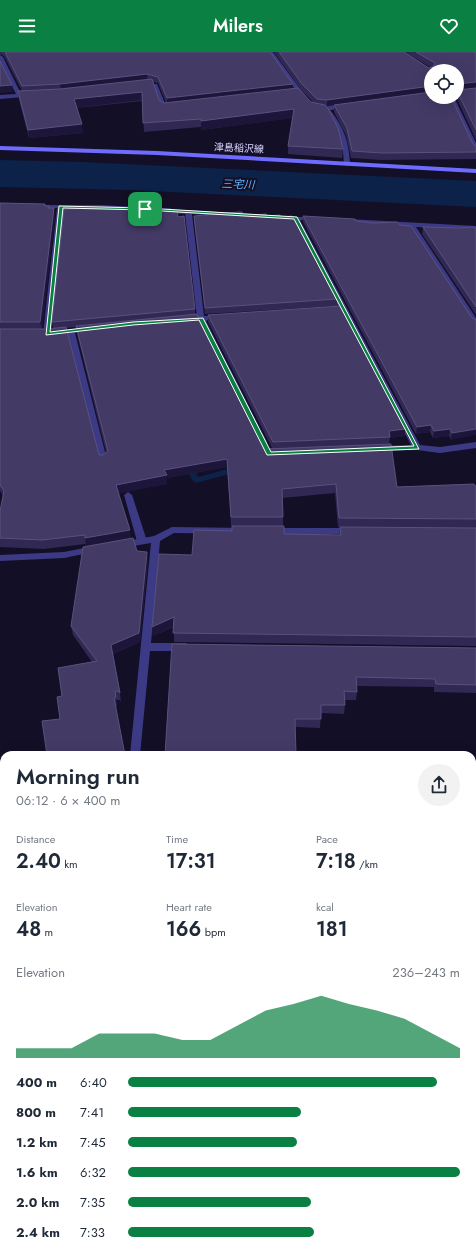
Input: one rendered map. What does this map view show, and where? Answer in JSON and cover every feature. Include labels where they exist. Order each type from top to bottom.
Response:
[{"type":"main road","name":"津島稲沢線","points":[[0,148],[157,153],[476,171]]},
{"type":"street","points":[[270,52],[299,93],[314,109],[327,110],[356,106]]},
{"type":"street","points":[[0,57],[19,95]]},
{"type":"street","points":[[133,86],[147,84],[154,85],[164,108],[180,106]]},
{"type":"street","points":[[292,94],[299,93]]},
{"type":"street","points":[[0,97],[40,94]]},
{"type":"street","points":[[454,104],[476,150]]},
{"type":"street","points":[[327,110],[338,124],[346,143],[347,164]]},
{"type":"street","points":[[30,206],[101,207],[326,219]]},
{"type":"street","points":[[61,207],[43,334],[102,328]]},
{"type":"street","points":[[188,211],[201,319],[265,447]]},
{"type":"street","points":[[295,218],[339,309],[417,448]]},
{"type":"street","points":[[342,220],[476,228]]},
{"type":"street","points":[[411,225],[476,324]]},
{"type":"street","points":[[178,320],[217,318]]},
{"type":"street","points":[[71,331],[103,460]]},
{"type":"street","points":[[369,450],[417,448],[440,450],[476,445]]},
{"type":"street","points":[[128,495],[142,541]]},
{"type":"street","points":[[0,558],[64,555],[156,539],[172,530],[364,531]]},
{"type":"street","points":[[135,751],[156,539]]},
{"type":"street","points":[[146,647],[193,647]]},
{"type":"water","name":"三宅川","points":[[0,160],[83,162],[476,181],[476,207],[131,190],[0,187]]},
{"type":"building","points":[[5,52],[270,52],[293,84],[167,98],[158,77],[147,74],[60,84],[22,86]]},
{"type":"building","points":[[279,52],[404,52],[424,65],[424,87],[327,100],[317,99],[302,84]]},
{"type":"building","points":[[416,52],[476,52],[476,82],[464,83],[464,64],[434,64]]},
{"type":"building","points":[[0,61],[12,85],[0,86]]},
{"type":"building","points":[[152,79],[159,100],[164,103],[298,88],[311,102],[325,105],[329,110],[338,128],[343,149],[288,146],[294,109],[201,121],[201,119],[143,123],[142,92],[74,99],[82,124],[28,130],[18,91],[60,89]]},
{"type":"building","points":[[476,88],[476,130],[463,104],[464,89]]},
{"type":"building","points":[[424,93],[424,104],[454,104],[473,144],[476,146],[476,152],[382,153],[352,151],[347,128],[334,105]]},
{"type":"building","points":[[0,203],[45,204],[45,206],[49,206],[48,208],[54,208],[40,322],[0,322]]},
{"type":"building","points":[[134,207],[135,210],[177,210],[178,217],[184,216],[195,309],[52,322],[64,209]]},
{"type":"building","points":[[242,212],[243,216],[266,214],[267,216],[280,215],[280,217],[292,216],[337,299],[205,308],[194,216]]},
{"type":"building","points":[[303,216],[355,219],[356,221],[373,223],[397,222],[400,225],[411,226],[472,318],[476,320],[476,429],[452,433],[450,429],[434,431],[431,425],[417,427]]},
{"type":"building","points":[[423,227],[476,228],[476,307]]},
{"type":"building","points":[[341,306],[405,429],[389,431],[390,437],[273,442],[208,315]]},
{"type":"building","points":[[197,314],[266,449],[391,444],[397,487],[474,484],[476,486],[476,519],[339,518],[336,484],[282,489],[283,517],[231,517],[227,459],[164,470],[167,475],[116,485],[130,530],[85,538],[85,535],[42,540],[0,538],[0,511],[4,491],[0,485],[0,329],[46,329],[66,327],[99,455],[103,455],[108,451],[76,326]]},
{"type":"building","points":[[232,526],[284,526],[284,534],[341,535],[340,527],[476,528],[476,637],[173,633],[174,617],[152,627],[159,554],[192,555],[194,530],[232,531]]},
{"type":"building","points":[[133,538],[137,551],[147,552],[139,633],[111,645],[120,693],[115,691],[116,697],[114,698],[124,751],[46,751],[42,721],[60,719],[57,697],[62,696],[58,668],[97,661],[71,626],[83,547]]},
{"type":"building","points":[[172,644],[476,648],[476,685],[436,684],[435,679],[356,677],[357,692],[344,691],[345,705],[321,705],[321,719],[295,719],[296,751],[165,751]]},
{"type":"waterway","points":[[188,463],[196,480],[238,469]]},
{"type":"route","points":[[61,207],[145,209],[295,218],[417,448],[269,454],[201,319],[133,324],[47,334],[61,207]]}]
